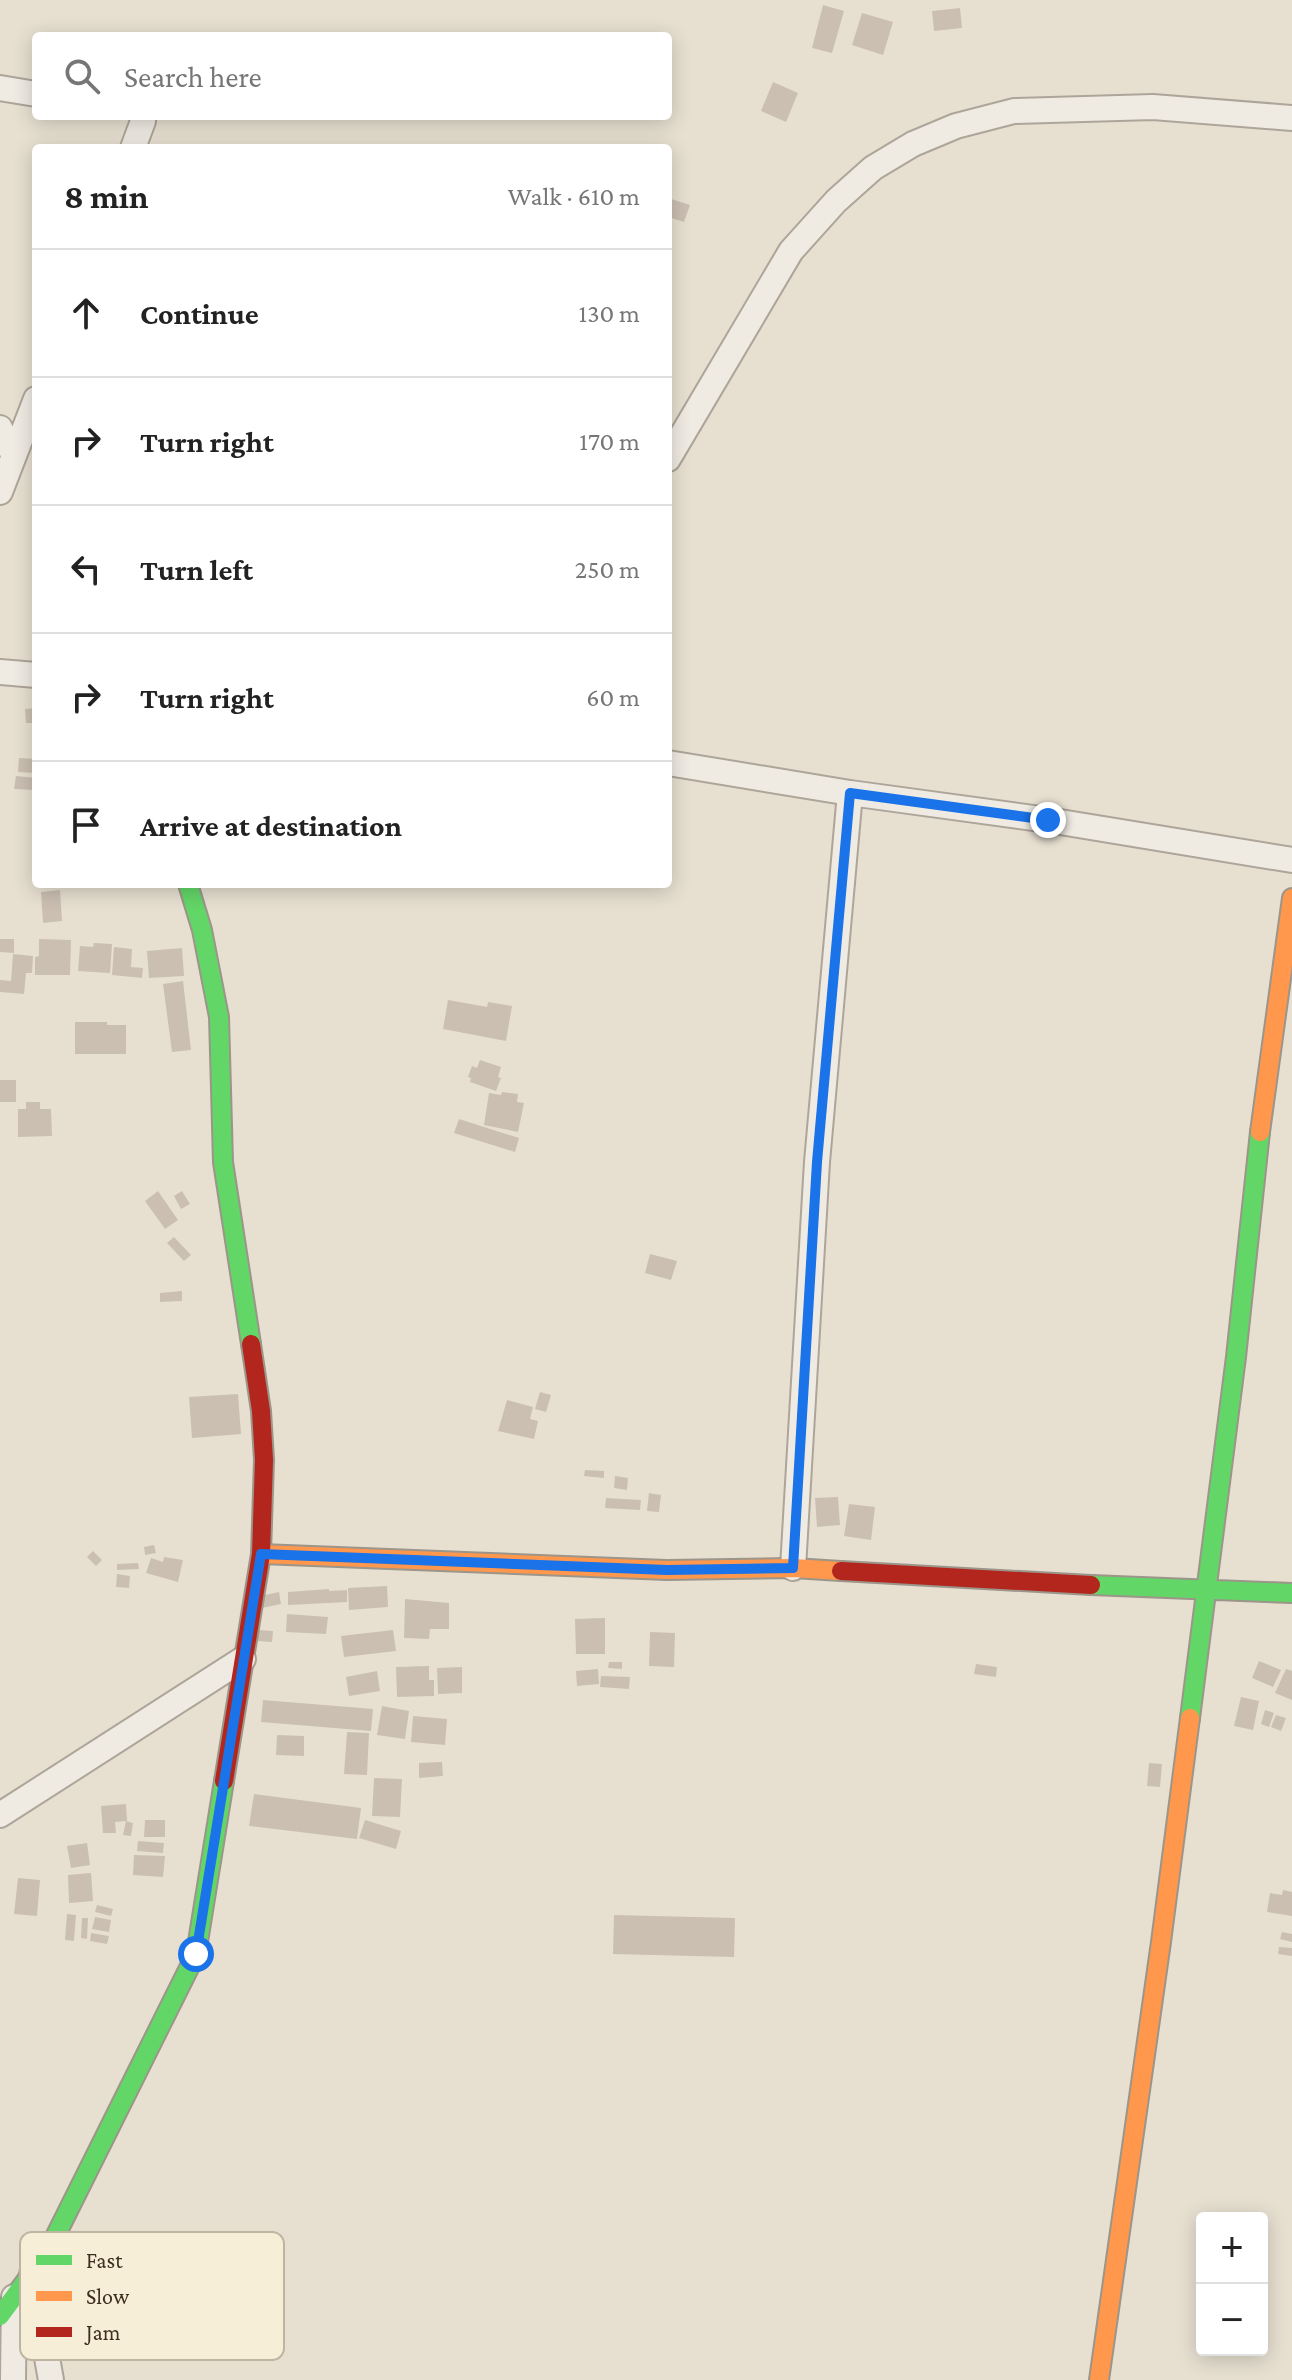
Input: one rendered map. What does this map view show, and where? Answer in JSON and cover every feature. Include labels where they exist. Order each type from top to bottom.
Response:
[{"type":"street","points":[[0,88],[32,93]]},
{"type":"street","points":[[672,452],[791,251],[836,201],[864,176],[913,144],[956,126],[1014,111],[1153,107],[1292,118]]},
{"type":"street","points":[[134,144],[143,120]]},
{"type":"street","points":[[0,492],[32,409]]},
{"type":"street","points":[[0,428],[14,456]]},
{"type":"street","points":[[0,672],[32,675]]},
{"type":"street","points":[[672,764],[1292,860]]},
{"type":"street","points":[[793,1568],[817,1162],[850,793]]},
{"type":"street","points":[[57,2232],[196,1954],[261,1554],[263,1435],[223,1162],[219,1017],[202,930],[189,888]]},
{"type":"street","points":[[1099,2380],[1161,1942],[1236,1357],[1264,1098],[1292,898]]},
{"type":"street","points":[[261,1554],[667,1570],[793,1568],[1292,1593]]},
{"type":"street","points":[[0,1815],[243,1659]]},
{"type":"street","points":[[13,2380],[7,2306],[20,2289]]},
{"type":"street","points":[[47,2360],[51,2380]]},
{"type":"building","points":[[823,5],[844,11],[832,53],[812,48]]},
{"type":"building","points":[[960,8],[962,28],[934,31],[932,11]]},
{"type":"building","points":[[862,13],[893,22],[883,55],[852,45]]},
{"type":"building","points":[[773,82],[798,93],[786,122],[761,111]]},
{"type":"building","points":[[672,199],[690,205],[684,222],[672,218]]},
{"type":"building","points":[[32,708],[32,723],[26,723],[25,709]]},
{"type":"building","points":[[19,758],[32,759],[32,773],[18,772]]},
{"type":"building","points":[[16,776],[32,778],[32,790],[14,789]]},
{"type":"building","points":[[60,890],[62,921],[43,923],[41,892]]},
{"type":"building","points":[[0,939],[14,939],[14,953],[0,952]]},
{"type":"building","points":[[39,939],[71,940],[70,975],[35,975]]},
{"type":"building","points":[[94,943],[112,944],[110,973],[78,971],[80,946],[93,947]]},
{"type":"building","points":[[114,947],[132,949],[131,967],[143,968],[142,978],[112,975]]},
{"type":"building","points":[[182,948],[184,976],[149,978],[147,951]]},
{"type":"building","points":[[13,954],[33,956],[32,973],[26,973],[24,994],[0,992],[0,980],[11,981]]},
{"type":"building","points":[[183,981],[191,1050],[172,1052],[163,984]]},
{"type":"building","points":[[448,1000],[487,1007],[488,1002],[512,1006],[506,1041],[443,1029]]},
{"type":"building","points":[[75,1022],[126,1025],[126,1054],[75,1054]]},
{"type":"building","points":[[480,1060],[501,1067],[496,1091],[470,1082],[471,1078],[468,1077],[472,1066],[477,1068]]},
{"type":"building","points":[[0,1080],[16,1080],[16,1102],[0,1102]]},
{"type":"building","points":[[502,1092],[518,1094],[517,1102],[524,1103],[518,1132],[484,1125],[489,1093],[501,1095]]},
{"type":"building","points":[[26,1102],[40,1102],[40,1109],[51,1109],[52,1136],[18,1137],[18,1109],[26,1109]]},
{"type":"building","points":[[459,1119],[519,1138],[515,1152],[454,1133]]},
{"type":"building","points":[[158,1191],[178,1220],[165,1229],[145,1201]]},
{"type":"building","points":[[182,1191],[190,1204],[181,1209],[174,1196]]},
{"type":"building","points":[[174,1237],[191,1255],[184,1261],[167,1243]]},
{"type":"building","points":[[650,1254],[677,1261],[671,1280],[645,1273]]},
{"type":"building","points":[[182,1291],[182,1301],[160,1302],[160,1293]]},
{"type":"building","points":[[540,1392],[551,1395],[546,1412],[535,1409]]},
{"type":"building","points":[[238,1394],[241,1434],[192,1438],[189,1397]]},
{"type":"building","points":[[507,1400],[533,1407],[530,1419],[538,1421],[534,1439],[498,1431]]},
{"type":"building","points":[[585,1470],[604,1471],[604,1478],[584,1476]]},
{"type":"building","points":[[615,1476],[628,1478],[627,1490],[614,1488]]},
{"type":"building","points":[[649,1493],[661,1495],[659,1512],[647,1511]]},
{"type":"building","points":[[838,1497],[840,1525],[817,1527],[815,1498]]},
{"type":"building","points":[[606,1498],[641,1500],[640,1510],[605,1508]]},
{"type":"building","points":[[849,1504],[875,1507],[871,1540],[844,1536]]},
{"type":"building","points":[[154,1545],[156,1553],[145,1555],[144,1547]]},
{"type":"building","points":[[93,1551],[102,1560],[96,1566],[87,1557]]},
{"type":"building","points":[[164,1557],[183,1560],[178,1582],[146,1573],[151,1558],[163,1562]]},
{"type":"building","points":[[138,1563],[139,1569],[117,1570],[117,1564]]},
{"type":"building","points":[[117,1574],[130,1576],[129,1588],[116,1587]]},
{"type":"building","points":[[387,1586],[388,1607],[349,1610],[348,1588]]},
{"type":"building","points":[[347,1590],[347,1602],[288,1605],[288,1592]]},
{"type":"building","points":[[279,1592],[281,1604],[262,1608],[260,1596]]},
{"type":"building","points":[[405,1599],[449,1603],[449,1629],[430,1629],[429,1639],[404,1638]]},
{"type":"building","points":[[287,1614],[328,1617],[326,1634],[286,1632]]},
{"type":"building","points":[[605,1618],[605,1654],[576,1654],[575,1619]]},
{"type":"building","points":[[257,1630],[273,1631],[272,1642],[257,1641]]},
{"type":"building","points":[[393,1630],[396,1651],[344,1657],[341,1636]]},
{"type":"building","points":[[650,1632],[675,1633],[674,1667],[649,1666]]},
{"type":"building","points":[[1259,1661],[1281,1670],[1273,1687],[1252,1678]]},
{"type":"building","points":[[609,1662],[622,1662],[622,1669],[608,1668]]},
{"type":"building","points":[[976,1664],[997,1667],[996,1677],[974,1674]]},
{"type":"building","points":[[429,1666],[429,1680],[434,1680],[434,1696],[397,1697],[396,1667]]},
{"type":"building","points":[[462,1667],[462,1693],[438,1694],[437,1668]]},
{"type":"building","points":[[598,1669],[599,1684],[577,1686],[576,1671]]},
{"type":"building","points":[[1286,1669],[1292,1671],[1292,1700],[1275,1693]]},
{"type":"building","points":[[377,1671],[380,1691],[349,1696],[346,1677]]},
{"type":"building","points":[[601,1676],[630,1677],[629,1689],[600,1687]]},
{"type":"building","points":[[1241,1697],[1259,1701],[1253,1730],[1234,1726]]},
{"type":"building","points":[[263,1700],[373,1709],[371,1731],[261,1722]]},
{"type":"building","points":[[382,1706],[409,1711],[405,1739],[377,1735]]},
{"type":"building","points":[[1265,1710],[1274,1713],[1269,1727],[1261,1724]]},
{"type":"building","points":[[1276,1715],[1286,1718],[1281,1731],[1271,1727]]},
{"type":"building","points":[[413,1716],[447,1719],[445,1745],[411,1742]]},
{"type":"building","points":[[347,1732],[369,1733],[367,1775],[344,1774]]},
{"type":"building","points":[[277,1735],[304,1736],[304,1756],[276,1755]]},
{"type":"building","points":[[442,1762],[443,1776],[419,1778],[419,1763]]},
{"type":"building","points":[[1149,1763],[1162,1764],[1160,1787],[1147,1786]]},
{"type":"building","points":[[374,1778],[402,1779],[400,1817],[372,1816]]},
{"type":"building","points":[[254,1794],[361,1808],[357,1839],[249,1826]]},
{"type":"building","points":[[126,1804],[127,1821],[115,1822],[116,1833],[103,1833],[101,1806]]},
{"type":"building","points":[[145,1820],[165,1820],[165,1837],[144,1837]]},
{"type":"building","points":[[365,1820],[401,1831],[396,1849],[359,1838]]},
{"type":"building","points":[[126,1821],[133,1823],[131,1836],[123,1835]]},
{"type":"building","points":[[138,1841],[164,1843],[163,1853],[137,1851]]},
{"type":"building","points":[[87,1843],[90,1865],[71,1868],[67,1846]]},
{"type":"building","points":[[134,1855],[165,1856],[163,1877],[133,1875]]},
{"type":"building","points":[[91,1873],[93,1901],[69,1903],[68,1875]]},
{"type":"building","points":[[18,1878],[40,1880],[37,1916],[14,1914]]},
{"type":"building","points":[[1283,1890],[1292,1892],[1292,1916],[1267,1912],[1270,1893],[1282,1895]]},
{"type":"building","points":[[97,1905],[113,1909],[111,1916],[95,1912]]},
{"type":"building","points":[[67,1914],[76,1915],[74,1941],[65,1940]]},
{"type":"building","points":[[614,1915],[735,1918],[734,1957],[613,1954]]},
{"type":"building","points":[[95,1917],[111,1920],[109,1932],[92,1929]]},
{"type":"building","points":[[82,1918],[88,1918],[87,1939],[81,1938]]},
{"type":"building","points":[[1282,1932],[1292,1934],[1292,1942],[1280,1939]]},
{"type":"building","points":[[91,1933],[109,1936],[107,1944],[90,1941]]},
{"type":"building","points":[[1279,1947],[1292,1948],[1292,1956],[1278,1954]]},
{"type":"traffic: fast","points":[[189,888],[202,930],[219,1017],[223,1162],[251,1344]]},
{"type":"traffic: fast","points":[[1190,1718],[1236,1357],[1260,1132]]},
{"type":"traffic: fast","points":[[1091,1585],[1292,1593]]},
{"type":"traffic: fast","points":[[57,2232],[196,1954],[224,1781]]},
{"type":"traffic: fast","points":[[0,2316],[20,2289]]},
{"type":"traffic: slow","points":[[1260,1132],[1292,898]]},
{"type":"traffic: slow","points":[[261,1554],[667,1570],[793,1568],[841,1571]]},
{"type":"traffic: slow","points":[[1099,2380],[1190,1718]]},
{"type":"traffic: jam","points":[[224,1781],[261,1554],[264,1460],[261,1411],[251,1344]]},
{"type":"traffic: jam","points":[[841,1571],[1091,1585]]},
{"type":"route","points":[[196,1954],[261,1554],[667,1570],[793,1568],[817,1162],[850,793],[1048,820]]}]
